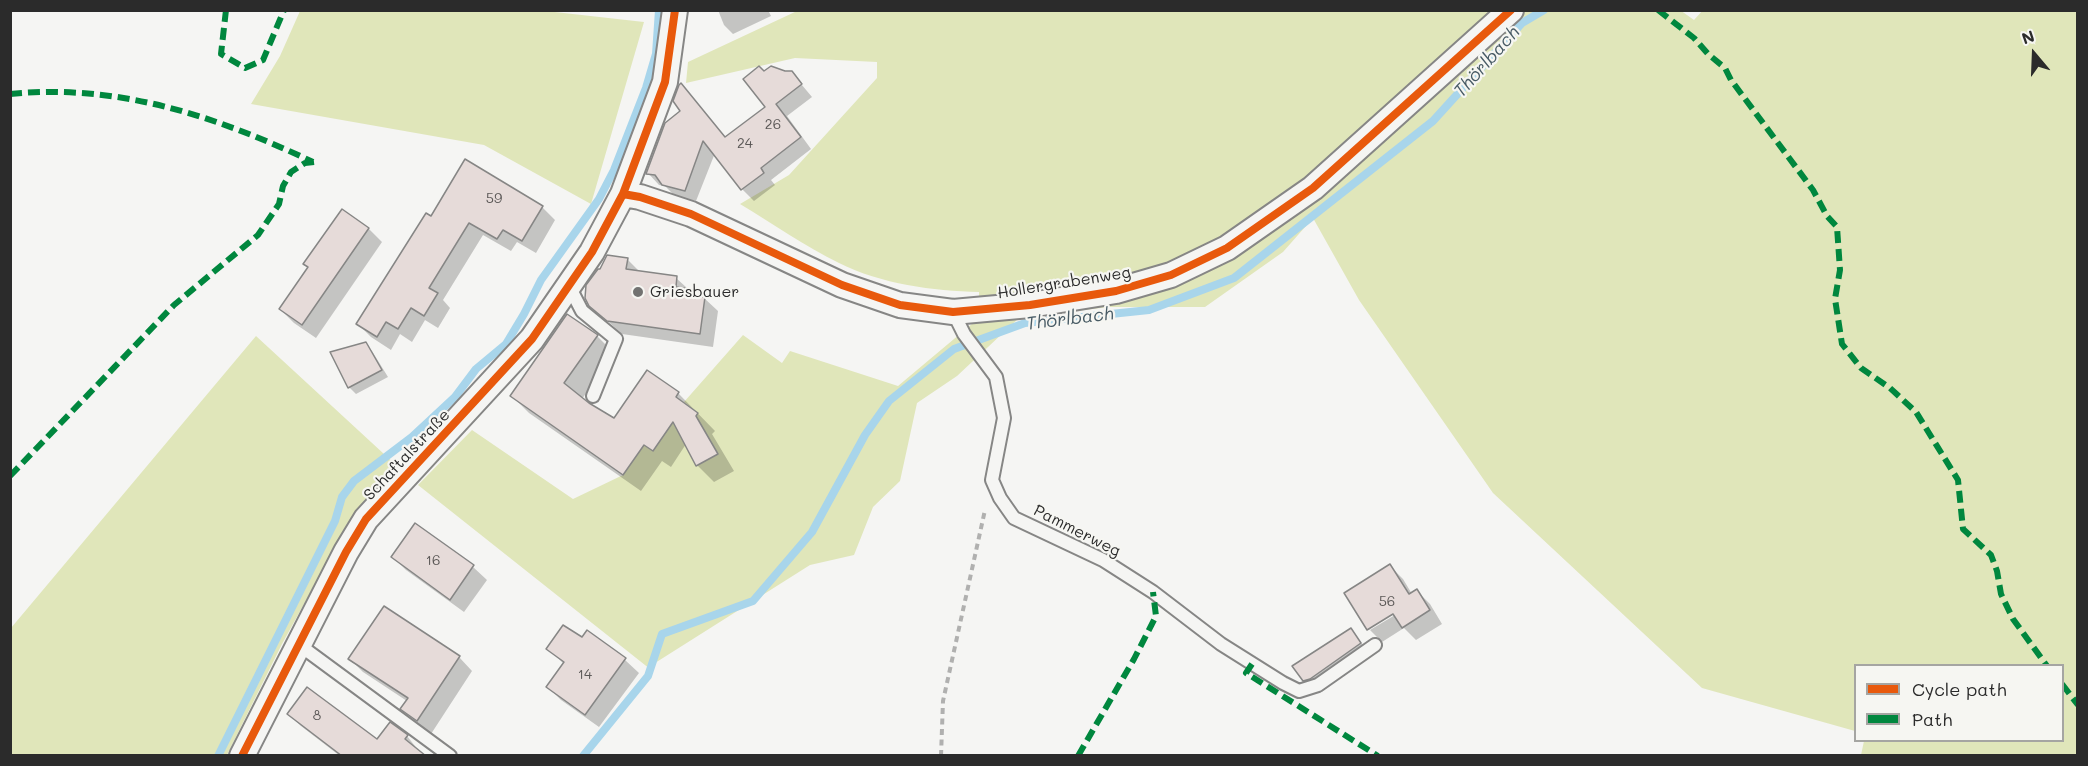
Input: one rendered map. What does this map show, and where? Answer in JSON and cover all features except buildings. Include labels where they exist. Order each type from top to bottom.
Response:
[{"type":"street","name":"Schaftalstraße","points":[[242,756],[346,552],[366,519],[532,339],[591,252],[623,194],[666,82],[675,10]]},
{"type":"street","name":"Hollergrabenweg","points":[[623,194],[640,197],[691,214],[842,285],[900,305],[953,312],[1030,304],[1116,291],[1171,275],[1227,248],[1313,188],[1511,10]]},
{"type":"lane","points":[[568,286],[582,311],[616,339],[593,396]]},
{"type":"lane","points":[[953,312],[964,334],[996,377],[1004,418],[992,480]]},
{"type":"lane","name":"Pammerweg","points":[[992,480],[1000,498],[1014,518],[1103,560],[1153,592],[1221,644],[1283,683],[1299,690],[1318,685],[1375,645]]},
{"type":"lane","points":[[298,644],[450,756]]},
{"type":"path","points":[[941,756],[943,701],[992,480]]},
{"type":"green space","points":[[1680,10],[1694,20],[1703,10],[2077,11],[2077,755],[1861,755],[1864,742],[2064,742],[2064,664],[1854,664],[1854,731],[1702,688],[1493,493],[1359,300],[1313,218],[1283,252],[1205,307],[1109,307],[1019,318],[957,376],[917,403],[900,481],[873,507],[854,555],[810,565],[655,663],[648,676],[650,669],[418,485],[472,430],[573,499],[623,475],[661,416],[675,425],[696,466],[696,416],[698,413],[684,402],[743,335],[782,363],[790,351],[898,386],[979,318],[979,292],[907,285],[855,270],[814,249],[740,204],[789,175],[877,78],[877,62],[795,58],[686,83],[688,62],[797,11]]},
{"type":"green space","points":[[300,11],[546,11],[644,22],[591,204],[484,145],[251,104],[280,56]]},
{"type":"green space","points":[[256,336],[397,466],[349,522],[282,644],[227,755],[11,756],[11,628]]},
{"type":"waterway","points":[[218,756],[335,521],[342,497],[354,481],[412,437],[455,397],[476,369],[506,344],[541,280],[599,199],[614,170],[646,88],[656,54],[659,10]]},
{"type":"waterway","name":"Thörlbach","points":[[583,756],[648,676],[662,634],[753,601],[812,532],[865,435],[889,401],[954,349],[1025,323],[1149,310],[1234,278],[1433,121],[1522,23],[1544,10]]},
{"type":"marked path","points":[[226,10],[221,54],[245,68],[263,60],[284,10]]},
{"type":"marked path","points":[[1658,10],[1694,38],[1725,68],[1731,80],[1813,190],[1827,216],[1837,227],[1840,270],[1835,299],[1842,344],[1861,368],[1890,388],[1916,412],[1958,480],[1963,529],[1991,555],[1997,571],[2001,594],[2013,619],[2046,664]]},
{"type":"marked path","points":[[10,94],[50,92],[90,94],[166,107],[241,131],[313,162]]},
{"type":"marked path","points":[[10,476],[174,305],[258,235],[279,204],[283,186],[291,172],[305,163],[314,162]]},
{"type":"marked path","points":[[1078,756],[1156,616],[1153,592]]},
{"type":"marked path","points":[[1252,664],[1246,673],[1378,756]]},
{"type":"marked path","points":[[2064,687],[2078,705]]},
{"type":"cycle path","points":[[242,756],[346,552],[366,519],[532,339],[592,252],[623,194],[665,82],[675,10]]},
{"type":"cycle path","points":[[623,194],[640,197],[691,214],[842,285],[900,305],[953,312],[1030,305],[1116,291],[1171,275],[1227,248],[1313,188],[1511,10]]},
{"type":"place","name":"Griesbauer","points":[[638,292]]}]
